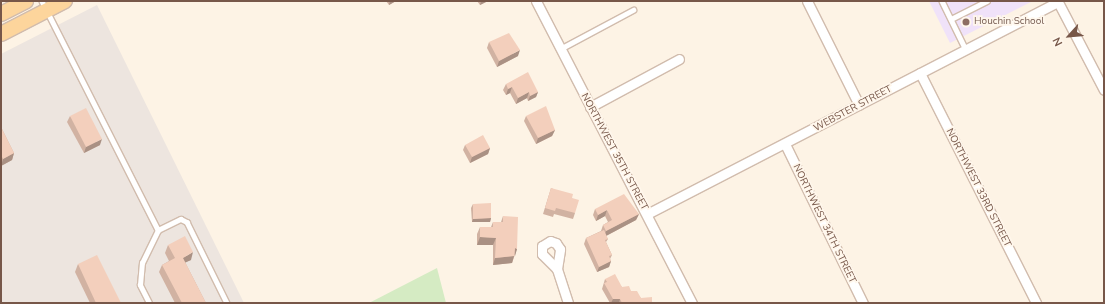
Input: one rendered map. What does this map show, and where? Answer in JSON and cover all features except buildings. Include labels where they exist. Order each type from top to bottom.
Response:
[{"type":"main road","points":[[1,14],[26,1]]},
{"type":"main road","points":[[1,34],[44,6],[65,1]]},
{"type":"street","name":"NORTHWEST 35TH STREET","points":[[536,1],[692,303]]},
{"type":"street","points":[[807,1],[859,105]]},
{"type":"street","points":[[1058,1],[1104,90]]},
{"type":"street","name":"WEBSTER STREET","points":[[647,214],[785,144],[1058,1]]},
{"type":"street","points":[[590,107],[679,59]]},
{"type":"street","name":"NORTHWEST 33RD STREET","points":[[920,74],[1036,303]]},
{"type":"street","name":"NORTHWEST 34TH STREET","points":[[785,144],[863,303]]},
{"type":"street","points":[[557,269],[568,303]]},
{"type":"lane","points":[[942,1],[966,50]]},
{"type":"lane","points":[[951,19],[987,1]]},
{"type":"lane","points":[[44,6],[158,230]]},
{"type":"lane","points":[[560,49],[633,10]]},
{"type":"lane","points":[[149,303],[140,284],[142,263],[158,230],[181,218],[187,222],[226,303]]},
{"type":"shaded area","name":"Houchin School","points":[[929,1],[1033,1],[950,43]]},
{"type":"shaded area","points":[[97,5],[244,303],[1,303],[1,54]]},
{"type":"green space","points":[[437,268],[446,303],[369,303]]},
{"type":"place","name":"Houchin School","points":[[966,22]]}]
